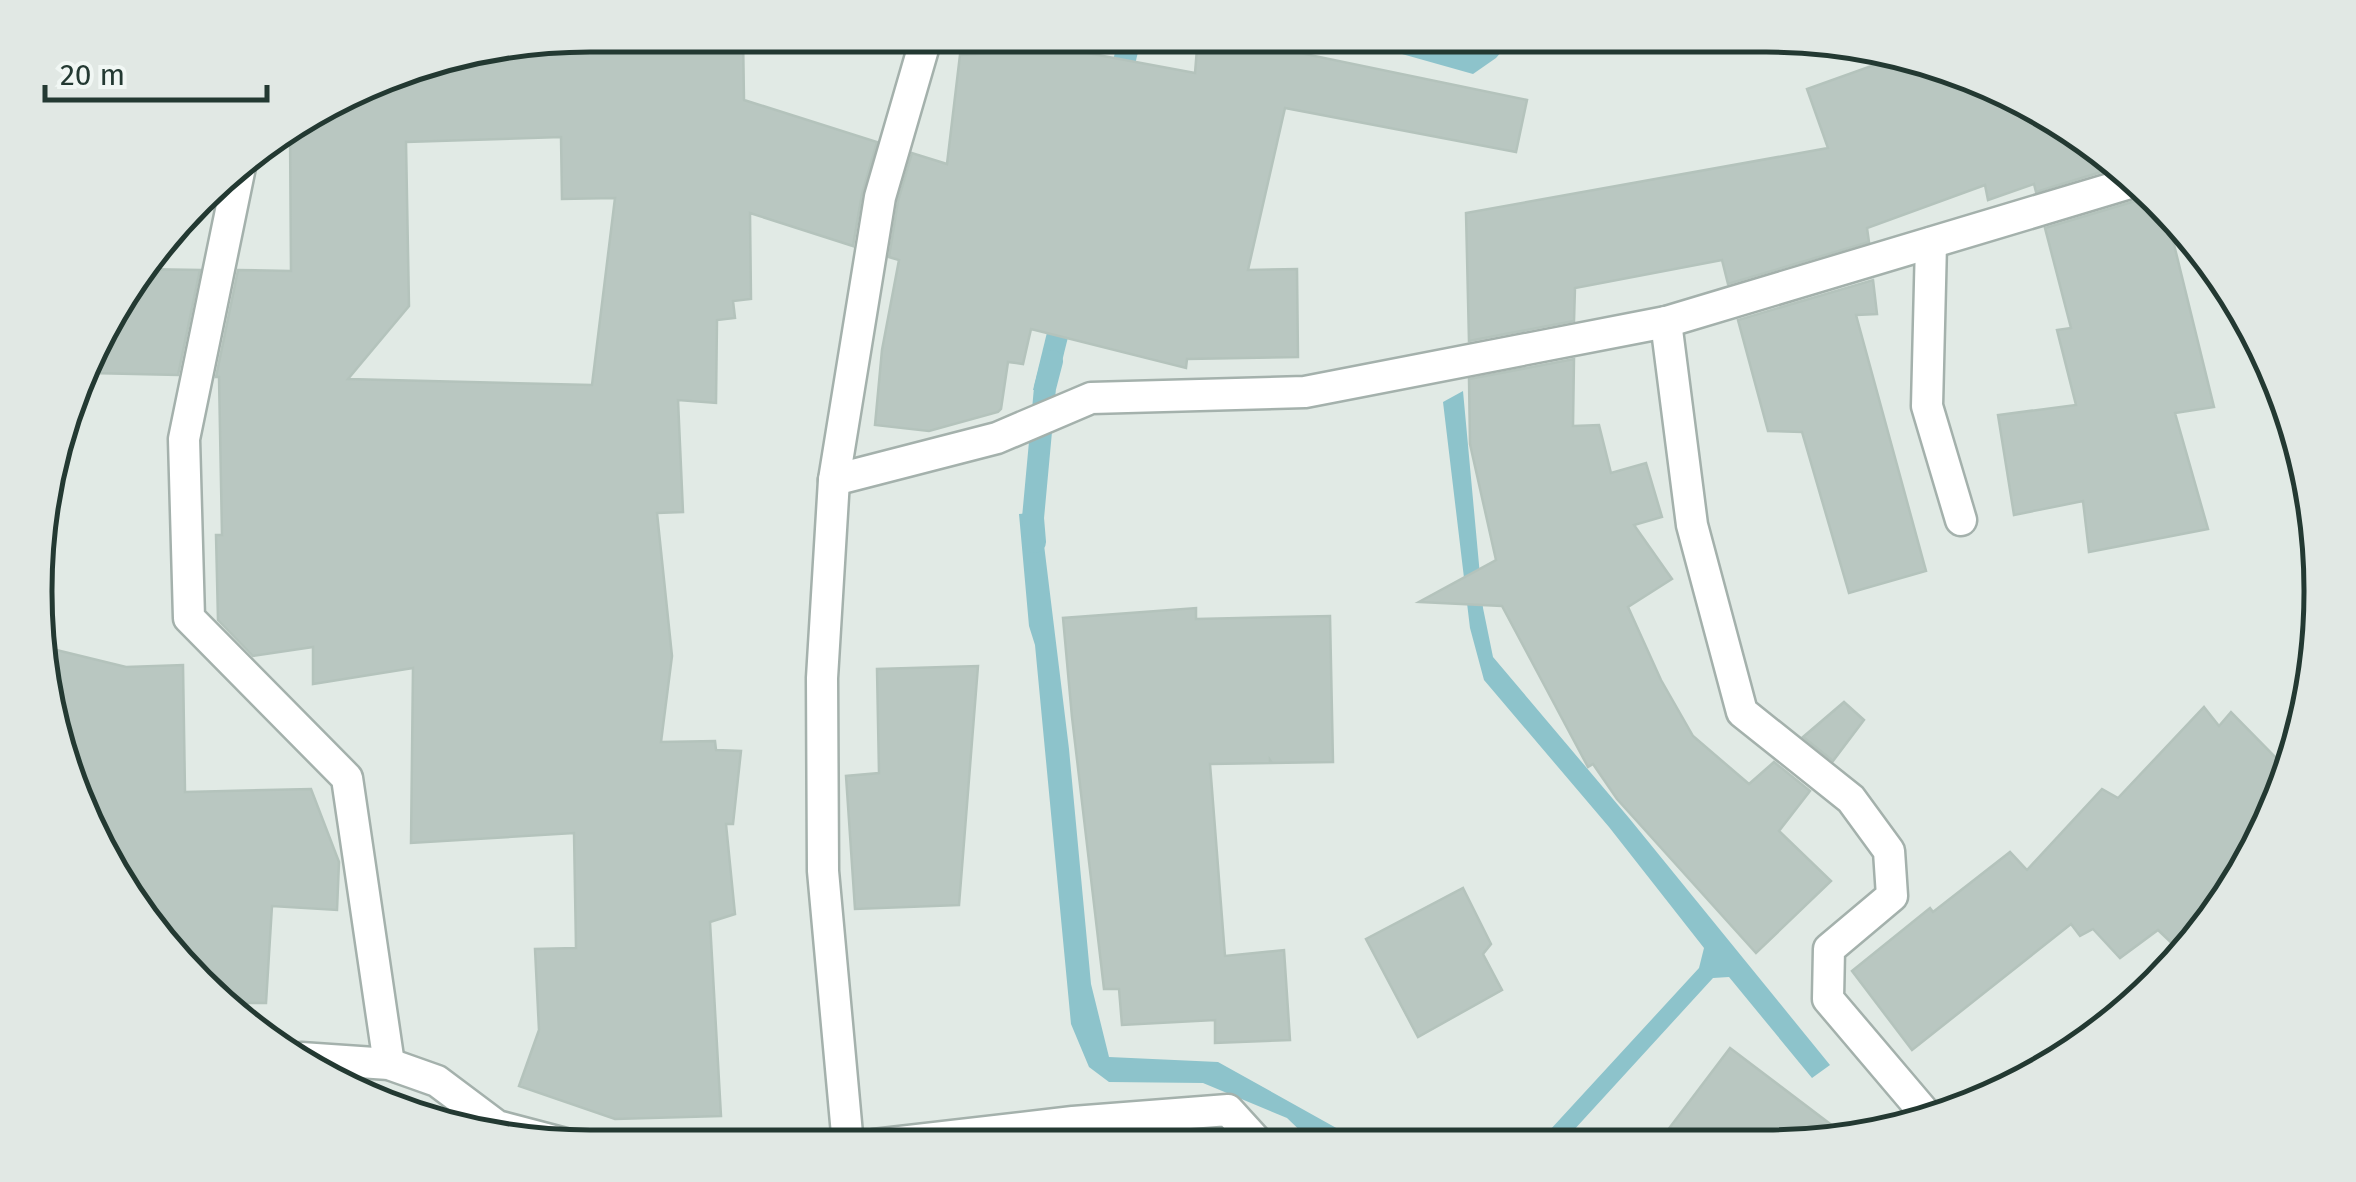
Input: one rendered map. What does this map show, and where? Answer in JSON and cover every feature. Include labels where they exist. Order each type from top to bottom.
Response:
[{"type":"street","points":[[847,1130],[823,871],[822,678],[834,480],[880,197],[922,52]]},
{"type":"street","points":[[236,186],[184,439],[189,618],[347,778],[389,1064]]},
{"type":"street","points":[[834,480],[997,438],[1091,398],[1305,392],[1666,322],[2121,187]]},
{"type":"street","points":[[1932,244],[1927,406],[1961,520]]},
{"type":"street","points":[[1666,322],[1692,524],[1742,712],[1852,799],[1889,851],[1892,896],[1830,949],[1828,1000],[1919,1107]]},
{"type":"street","points":[[327,1060],[389,1064],[437,1080],[488,1119]]},
{"type":"street","points":[[1004,1130],[1228,1110],[1246,1130]]},
{"type":"water","points":[[1115,52],[1138,52],[1055,390],[1033,390]]},
{"type":"water","points":[[1395,52],[1501,52],[1473,74]]},
{"type":"water","points":[[1463,391],[1483,608],[1493,657],[1830,1065],[1812,1078],[1729,977],[1713,978],[1574,1130],[1550,1130],[1699,968],[1704,948],[1609,827],[1484,680],[1470,628],[1443,402]]},
{"type":"water","points":[[1040,512],[1069,749],[1091,984],[1109,1057],[1218,1062],[1340,1130],[1299,1130],[1287,1118],[1203,1083],[1109,1082],[1089,1067],[1071,1024],[1019,514]]},
{"type":"building","points":[[743,52],[744,100],[877,142],[853,246],[750,213],[751,299],[733,301],[735,318],[717,320],[716,403],[678,400],[683,512],[657,513],[672,656],[661,742],[715,741],[716,750],[741,751],[733,824],[726,824],[735,914],[710,922],[721,1116],[615,1119],[519,1086],[539,1030],[535,949],[576,948],[574,833],[411,843],[413,668],[313,684],[313,647],[253,656],[218,620],[216,535],[222,535],[216,377],[238,270],[291,271],[290,144],[353,108],[418,81],[486,63],[548,55]],"holes":[[[561,137],[562,199],[615,198],[592,385],[348,379],[409,306],[406,142]]]},
{"type":"building","points":[[1082,52],[1195,73],[1197,52],[1295,52],[1527,100],[1516,152],[1285,108],[1248,270],[1297,269],[1298,357],[1187,359],[1186,368],[1031,329],[1023,364],[1008,362],[998,412],[929,431],[875,425],[882,350],[899,260],[889,257],[898,201],[912,153],[947,164],[960,55]]},
{"type":"building","points":[[1876,64],[1904,71],[2003,108],[2064,143],[2102,172],[2036,192],[2034,184],[1988,200],[1985,185],[1867,228],[1869,242],[1728,284],[1722,260],[1575,288],[1574,321],[1469,341],[1466,213],[1828,148],[1807,89]]},
{"type":"building","points":[[2135,201],[2173,239],[2214,407],[2175,413],[2208,529],[2089,552],[2083,501],[2014,515],[1998,415],[2076,405],[2057,330],[2071,328],[2045,228]]},
{"type":"building","points":[[159,269],[200,270],[178,375],[99,373],[125,322]]},
{"type":"building","points":[[1873,280],[1877,314],[1856,315],[1926,571],[1849,593],[1802,432],[1768,431],[1738,320]]},
{"type":"building","points":[[1574,359],[1573,426],[1599,425],[1611,473],[1646,463],[1662,517],[1634,525],[1672,579],[1628,607],[1661,680],[1693,736],[1749,784],[1774,762],[1810,791],[1779,831],[1831,881],[1756,953],[1617,799],[1593,764],[1588,767],[1502,606],[1419,602],[1496,560],[1470,444],[1469,379]]},
{"type":"building","points":[[1196,608],[1196,619],[1330,616],[1333,762],[1270,760],[1210,764],[1225,956],[1284,950],[1290,1040],[1215,1043],[1215,1020],[1122,1025],[1119,989],[1104,989],[1063,618]]},
{"type":"building","points":[[56,650],[126,667],[183,665],[185,792],[311,789],[339,862],[337,910],[272,906],[266,1003],[245,1003],[210,972],[164,919],[125,860],[81,764],[63,696]]},
{"type":"building","points":[[978,666],[959,905],[855,909],[846,776],[879,773],[877,669]]},
{"type":"building","points":[[1844,702],[1864,720],[1833,761],[1803,737]]},
{"type":"building","points":[[2204,707],[2219,726],[2231,712],[2277,758],[2263,797],[2231,860],[2172,943],[2158,930],[2120,958],[2093,929],[2080,936],[2071,924],[1912,1050],[1852,971],[1930,908],[1933,912],[2010,852],[2027,870],[2102,789],[2118,798]]},
{"type":"building","points":[[1463,888],[1491,944],[1483,954],[1502,990],[1418,1037],[1366,939]]},
{"type":"building","points":[[1730,1048],[1832,1125],[1765,1130],[1668,1130]]},
{"type":"waterway","points":[[1035,542],[1033,518],[1045,388],[1052,361]]}]
